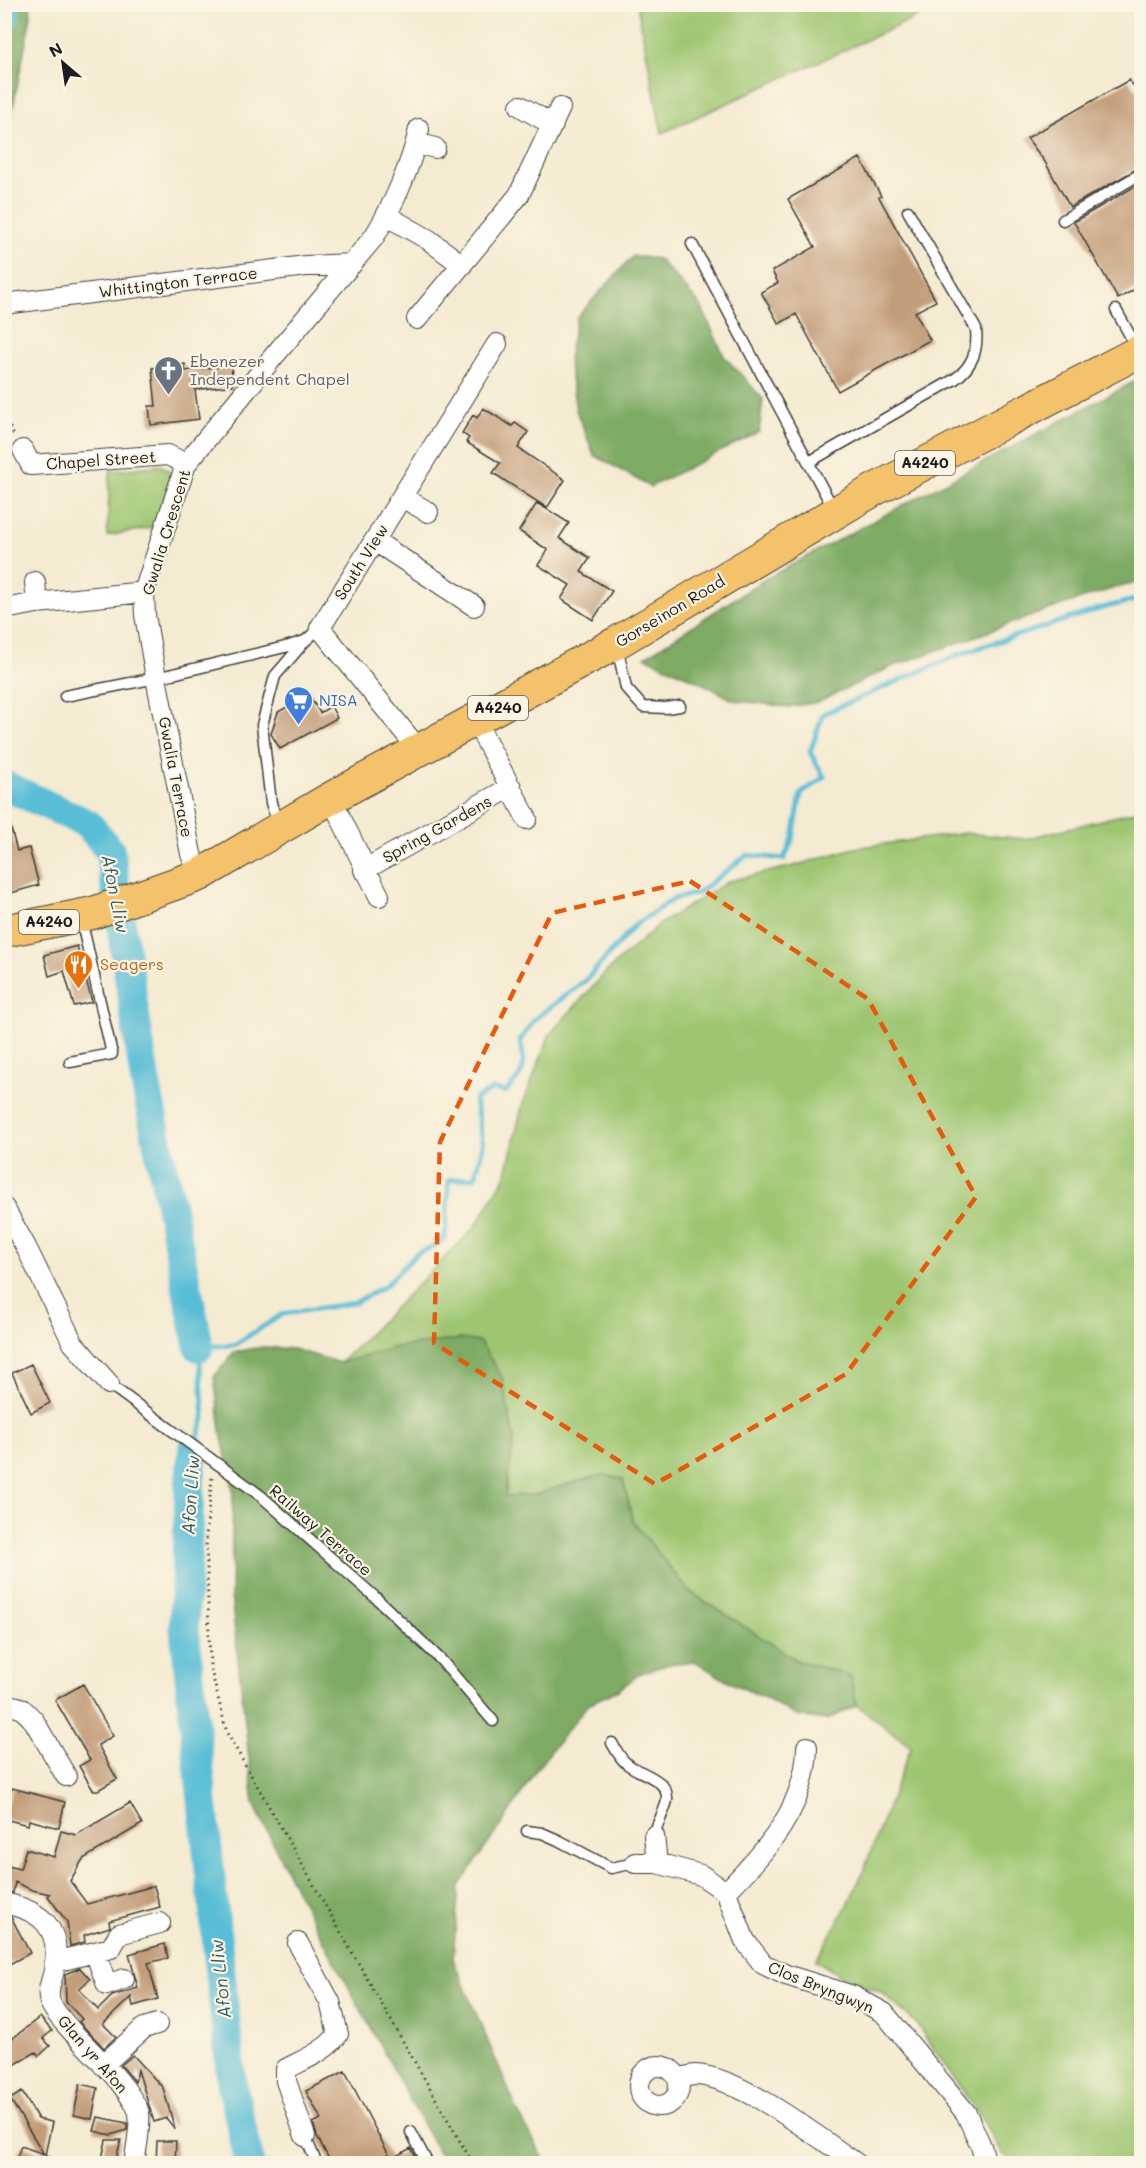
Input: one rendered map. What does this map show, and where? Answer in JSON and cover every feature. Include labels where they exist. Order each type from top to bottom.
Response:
[{"type":"main road","name":"Gorseinon Road","points":[[200,875],[331,798],[616,643],[872,492],[1140,351]]},
{"type":"main road","name":"A4240","points":[[4,931],[87,915],[200,875]]},
{"type":"street","points":[[417,309],[462,265],[519,195],[556,117],[520,106]]},
{"type":"street","name":"Gwalia Crescent","points":[[156,678],[145,615],[144,592],[186,464],[374,237],[387,216],[424,140]]},
{"type":"street","points":[[387,216],[429,240],[462,265]]},
{"type":"street","name":"Whittington Terrace","points":[[4,304],[306,266],[352,264]]},
{"type":"street","name":"South View","points":[[320,628],[402,497],[493,366],[497,344]]},
{"type":"street","name":"Chapel Street","points":[[22,450],[31,465],[168,455],[186,464]]},
{"type":"street","points":[[402,497],[428,512]]},
{"type":"street","points":[[375,541],[472,605]]},
{"type":"street","points":[[35,582],[37,603]]},
{"type":"street","points":[[4,609],[37,603],[144,592]]},
{"type":"street","points":[[320,628],[419,750]]},
{"type":"street","name":"Gwalia Terrace","points":[[156,678],[191,854],[200,875]]},
{"type":"street","name":"Spring Gardens","points":[[475,720],[527,819]]},
{"type":"street","name":"Spring Gardens","points":[[364,870],[511,788]]},
{"type":"street","name":"Spring Gardens","points":[[331,798],[364,870],[379,896]]},
{"type":"street","points":[[4,1208],[26,1247],[73,1343],[109,1384]]},
{"type":"street","points":[[4,1707],[20,1707],[27,1713],[66,1776]]},
{"type":"street","points":[[635,1863],[657,1863],[701,1875],[726,1892],[762,1855],[787,1821],[813,1769],[807,1747]]},
{"type":"street","points":[[654,1836],[657,1863]]},
{"type":"street","name":"Clos Bryngwyn","points":[[726,1892],[745,1941],[763,1964],[786,1975],[853,1996],[884,2013],[966,2113],[986,2163]]},
{"type":"street","name":"Glan yr Afon","points":[[4,1903],[20,1906],[46,1920],[56,1948],[49,1988],[50,2001],[56,2013],[128,2091],[139,2112],[135,2163]]},
{"type":"street","points":[[55,1962],[111,1948],[119,1934],[160,1923]]},
{"type":"street","points":[[298,1943],[330,2002],[338,2034],[322,2049],[286,2069],[286,2081],[305,2136]]},
{"type":"street","points":[[95,1952],[107,1985],[124,1979]]},
{"type":"street","points":[[103,2066],[144,2028],[157,2024]]},
{"type":"street","points":[[678,2079],[694,2075],[715,2078],[760,2099],[857,2163]]},
{"type":"lane","points":[[1063,220],[1142,173]]},
{"type":"lane","points":[[809,462],[955,379],[966,371],[972,360],[977,343],[976,329],[908,211]]},
{"type":"lane","points":[[692,244],[836,513]]},
{"type":"lane","points":[[1116,310],[1140,351]]},
{"type":"lane","points":[[279,827],[271,803],[262,725],[275,676],[305,641],[320,628]]},
{"type":"lane","points":[[65,696],[156,678],[305,641]]},
{"type":"lane","points":[[616,643],[626,688],[643,707],[680,706]]},
{"type":"lane","points":[[70,1062],[111,1054],[87,915]]},
{"type":"lane","name":"Railway Terrace","points":[[109,1384],[161,1420],[261,1496],[375,1597],[441,1660],[493,1721]]},
{"type":"lane","points":[[612,1743],[626,1764],[661,1784],[666,1793],[667,1800],[654,1836]]},
{"type":"lane","points":[[527,1831],[542,1833],[558,1840],[611,1868],[635,1863]]},
{"type":"lane","points":[[411,2132],[428,2163]]},
{"type":"lane","points":[[305,2136],[316,2163]]},
{"type":"path","points":[[210,1458],[206,1537],[210,1666],[226,1733],[473,2163]]},
{"type":"highlighted area","points":[[690,881],[868,999],[976,1197],[846,1374],[655,1484],[434,1343],[440,1142],[552,913]]},
{"type":"green space","points":[[5,4],[30,5],[31,16],[11,117],[5,130]]},
{"type":"green space","points":[[637,4],[939,5],[926,13],[662,133]]},
{"type":"green space","points":[[633,256],[659,259],[701,306],[724,356],[763,399],[759,432],[650,487],[594,455],[576,410],[568,358],[577,317]]},
{"type":"green space","points":[[1141,378],[1141,583],[1127,584],[1062,605],[891,667],[819,702],[788,707],[733,700],[645,657],[765,579]]},
{"type":"green space","points":[[161,465],[173,474],[155,527],[107,536],[110,471]]},
{"type":"green space","points":[[1141,810],[1141,2163],[1018,2163],[1002,2154],[983,2120],[915,2022],[881,1992],[842,1977],[816,1960],[863,1872],[911,1747],[857,1705],[850,1675],[798,1661],[689,1591],[633,1522],[623,1479],[603,1475],[536,1495],[505,1496],[514,1438],[340,1363],[475,1227],[505,1177],[523,1103],[550,1034],[606,972],[661,923],[729,881],[794,866],[854,848],[965,833],[1025,839]]},
{"type":"green space","points":[[460,1339],[480,1342],[502,1377],[514,1438],[505,1496],[536,1495],[603,1475],[623,1479],[633,1522],[689,1591],[798,1661],[850,1675],[857,1705],[827,1720],[797,1716],[727,1681],[695,1661],[669,1664],[641,1673],[618,1690],[588,1704],[536,1770],[459,1886],[453,1959],[518,2112],[546,2163],[444,2163],[296,1890],[254,1804],[231,1595],[233,1489],[222,1438],[214,1377],[234,1352],[263,1347],[293,1349],[340,1363],[396,1347]]},
{"type":"building","points":[[1129,80],[1142,96],[1142,166],[1070,207],[1045,162],[1027,138]]},
{"type":"building","points":[[860,158],[936,301],[915,312],[930,340],[838,391],[796,314],[779,324],[761,292],[778,283],[772,271],[815,247],[788,199]]},
{"type":"building","points":[[1142,182],[1142,285],[1118,299],[1074,222]]},
{"type":"building","points":[[185,364],[185,371],[231,365],[233,385],[195,390],[199,419],[151,425],[149,406],[156,406],[152,368]]},
{"type":"building","points":[[483,408],[512,426],[515,423],[528,432],[518,448],[565,480],[547,508],[493,473],[500,463],[466,442],[469,438],[462,433],[473,415],[477,418]]},
{"type":"building","points":[[537,503],[569,523],[559,538],[590,558],[581,572],[612,591],[593,620],[561,599],[570,585],[538,565],[548,550],[519,531]]},
{"type":"building","name":"NISA","points":[[309,695],[320,713],[331,706],[337,718],[280,749],[271,734],[278,712]]},
{"type":"building","points":[[9,821],[17,851],[29,848],[39,885],[4,895],[4,822]]},
{"type":"building","name":"Seagers","points":[[77,946],[92,1002],[74,1006],[64,971],[49,976],[44,955]]},
{"type":"building","points":[[31,1364],[50,1403],[31,1413],[12,1373]]},
{"type":"building","points":[[83,1684],[113,1736],[98,1745],[117,1779],[98,1790],[93,1790],[79,1766],[90,1760],[55,1700]]},
{"type":"building","points":[[12,1788],[65,1802],[59,1828],[29,1820],[28,1825],[4,1819],[4,1805],[7,1806]]},
{"type":"building","points":[[130,1803],[142,1824],[83,1859],[70,1881],[87,1904],[154,1886],[160,1907],[109,1921],[110,1927],[84,1935],[85,1942],[70,1946],[67,1922],[48,1896],[50,1894],[32,1890],[15,1882],[13,1893],[4,1891],[4,1865],[20,1869],[26,1849],[54,1857],[61,1831],[76,1835]]},
{"type":"building","points":[[4,1916],[11,1917],[30,1953],[4,1967]]},
{"type":"building","points":[[165,1944],[168,1958],[148,1963],[158,1999],[133,2006],[131,1997],[103,2024],[116,2037],[104,2048],[79,2022],[82,2019],[66,2002],[65,1974],[80,1968],[90,1979],[79,1989],[98,2010],[112,1996],[138,1988],[129,1954]]},
{"type":"building","points":[[40,2017],[52,2031],[43,2038],[50,2046],[39,2056],[36,2052],[4,2071],[4,2045]]},
{"type":"building","points":[[133,2055],[163,2088],[175,2129],[166,2118],[154,2122],[138,2070],[135,2082],[121,2065]]},
{"type":"building","points":[[345,2071],[391,2159],[411,2148],[419,2163],[331,2163],[313,2123],[321,2119],[306,2091]]},
{"type":"building","points":[[80,2084],[98,2088],[92,2119],[74,2115]]},
{"type":"building","points":[[22,2092],[38,2119],[52,2122],[45,2155],[64,2163],[15,2163],[21,2146],[44,2154],[10,2099]]},
{"type":"building","points":[[98,2117],[127,2123],[127,2130],[111,2135],[94,2131]]},
{"type":"building","points":[[106,2140],[121,2140],[115,2163],[101,2163]]},
{"type":"building","points":[[157,2141],[176,2141],[175,2163],[156,2163]]},
{"type":"waterway","name":"Afon Lliw","points":[[4,16],[5,4]]},
{"type":"waterway","points":[[194,1448],[204,1419],[199,1347],[234,1345],[283,1314],[354,1303],[385,1286],[417,1253],[433,1247],[445,1238],[449,1180],[475,1177],[483,1146],[475,1099],[493,1089],[505,1092],[521,1074],[523,1057],[520,1040],[536,1018],[586,980],[635,925],[673,899],[698,893],[747,855],[784,859],[793,838],[801,794],[824,777],[810,752],[823,714],[960,654],[1099,609],[1142,598]]},
{"type":"waterway","name":"Afon Lliw","points":[[4,785],[88,824],[110,851],[144,1075],[199,1347]]},
{"type":"waterway","name":"Afon Lliw","points":[[193,1451],[184,1624],[232,2085],[250,2164]]},
{"type":"place","name":"Ebenezer Independent Chapel","points":[[169,396]]},
{"type":"place","name":"NISA","points":[[298,726]]},
{"type":"place","name":"Seagers","points":[[79,990]]}]
